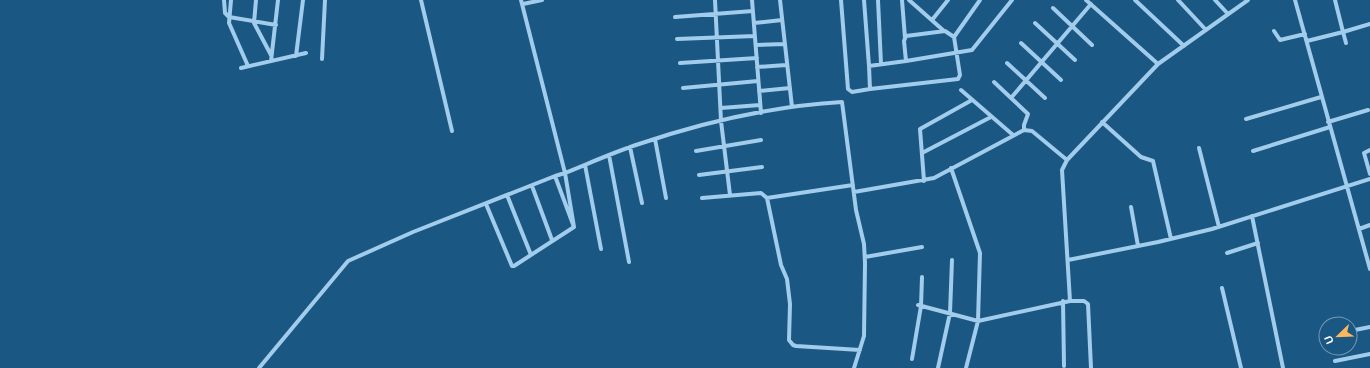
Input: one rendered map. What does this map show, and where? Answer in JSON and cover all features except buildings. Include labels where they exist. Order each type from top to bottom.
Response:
[{"type":"street","points":[[224,0],[225,13],[248,66]]},
{"type":"street","points":[[228,18],[231,0]]},
{"type":"street","points":[[256,0],[254,23],[271,56]]},
{"type":"street","points":[[270,61],[276,25],[278,0]]},
{"type":"street","points":[[296,56],[303,0]]},
{"type":"street","points":[[322,59],[325,0]]},
{"type":"street","points":[[421,0],[452,132]]},
{"type":"street","points":[[542,0],[522,2],[565,173],[574,227]]},
{"type":"street","points":[[715,0],[721,121],[726,145],[730,195]]},
{"type":"street","points":[[752,0],[761,113]]},
{"type":"street","points":[[780,0],[786,65],[792,107]]},
{"type":"street","points":[[841,0],[848,90],[852,92],[956,80],[960,75],[954,36],[980,0]]},
{"type":"street","points":[[864,0],[870,89]]},
{"type":"street","points":[[878,0],[881,64]]},
{"type":"street","points":[[902,0],[906,60]]},
{"type":"street","points":[[909,0],[945,31],[954,36]]},
{"type":"street","points":[[932,20],[948,0]]},
{"type":"street","points":[[869,66],[974,49],[1012,0]]},
{"type":"street","points":[[1086,0],[1158,64]]},
{"type":"street","points":[[1135,0],[1184,46]]},
{"type":"street","points":[[1178,0],[1206,30]]},
{"type":"street","points":[[1215,0],[1228,14]]},
{"type":"street","points":[[1070,301],[1062,170],[1067,160],[1158,64],[1248,0]]},
{"type":"street","points":[[1295,0],[1328,122],[1368,257],[1370,269]]},
{"type":"street","points":[[1335,0],[1346,43]]},
{"type":"street","points":[[1011,98],[1091,4]]},
{"type":"street","points":[[1053,8],[1092,45]]},
{"type":"street","points":[[675,17],[753,11]]},
{"type":"street","points":[[228,18],[276,25]]},
{"type":"street","points":[[754,23],[782,20]]},
{"type":"street","points":[[1035,23],[1075,60]]},
{"type":"street","points":[[1307,41],[1370,24]]},
{"type":"street","points":[[905,38],[909,35],[945,31]]},
{"type":"street","points":[[1274,31],[1280,40],[1305,34]]},
{"type":"street","points":[[677,39],[755,36]]},
{"type":"street","points":[[1021,43],[1061,80]]},
{"type":"street","points":[[756,46],[784,44]]},
{"type":"street","points":[[241,68],[306,53]]},
{"type":"street","points":[[680,63],[757,58]]},
{"type":"street","points":[[1007,63],[1045,98]]},
{"type":"street","points":[[757,67],[786,65]]},
{"type":"street","points":[[683,88],[758,81]]},
{"type":"street","points":[[994,82],[1028,114],[1024,125],[1024,130]]},
{"type":"street","points":[[759,91],[790,88]]},
{"type":"street","points":[[961,90],[1013,135]]},
{"type":"street","points":[[1246,119],[1321,97]]},
{"type":"street","points":[[924,181],[920,130],[922,127],[972,100]]},
{"type":"street","points":[[259,368],[348,261],[413,232],[507,195],[630,147],[687,128],[809,104],[842,102],[854,192],[865,257],[864,336],[854,368]]},
{"type":"street","points":[[721,108],[760,105]]},
{"type":"street","points":[[1328,122],[1368,110]]},
{"type":"street","points":[[922,153],[991,117]]},
{"type":"street","points":[[1102,122],[1141,157],[1153,161],[1171,239]]},
{"type":"street","points":[[1253,151],[1330,127]]},
{"type":"street","points":[[854,192],[924,181],[934,178],[1024,130],[1032,131],[1067,160]]},
{"type":"street","points":[[655,139],[666,198]]},
{"type":"street","points":[[696,151],[760,140]]},
{"type":"street","points":[[630,147],[642,203]]},
{"type":"street","points":[[1199,148],[1219,227]]},
{"type":"street","points":[[1370,150],[1364,153],[1370,174]]},
{"type":"street","points":[[609,156],[629,262]]},
{"type":"street","points":[[585,165],[602,248]]},
{"type":"street","points":[[699,175],[762,167]]},
{"type":"street","points":[[951,168],[980,253],[978,321],[966,368]]},
{"type":"street","points":[[556,176],[574,227]]},
{"type":"street","points":[[1068,260],[1171,239],[1219,227],[1370,179]]},
{"type":"street","points":[[767,198],[853,185]]},
{"type":"street","points":[[532,186],[552,240]]},
{"type":"street","points":[[702,198],[761,193],[767,198],[781,265],[787,279],[790,304],[789,340],[792,345],[860,350]]},
{"type":"street","points":[[507,195],[531,255]]},
{"type":"street","points":[[486,204],[510,263],[514,266],[574,227]]},
{"type":"street","points":[[1131,207],[1138,246]]},
{"type":"street","points":[[1252,216],[1282,368]]},
{"type":"street","points":[[1359,229],[1370,225]]},
{"type":"street","points":[[1227,253],[1258,243]]},
{"type":"street","points":[[865,257],[922,247]]},
{"type":"street","points":[[938,368],[950,313],[952,260]]},
{"type":"street","points":[[912,359],[920,305],[922,277]]},
{"type":"street","points":[[1222,288],[1241,368],[1236,368]]},
{"type":"street","points":[[1063,301],[1064,366]]},
{"type":"street","points":[[920,305],[978,321],[1063,301],[1084,301],[1088,304],[1091,368]]},
{"type":"street","points":[[1358,330],[1370,327]]},
{"type":"street","points":[[1335,361],[1370,354]]}]
